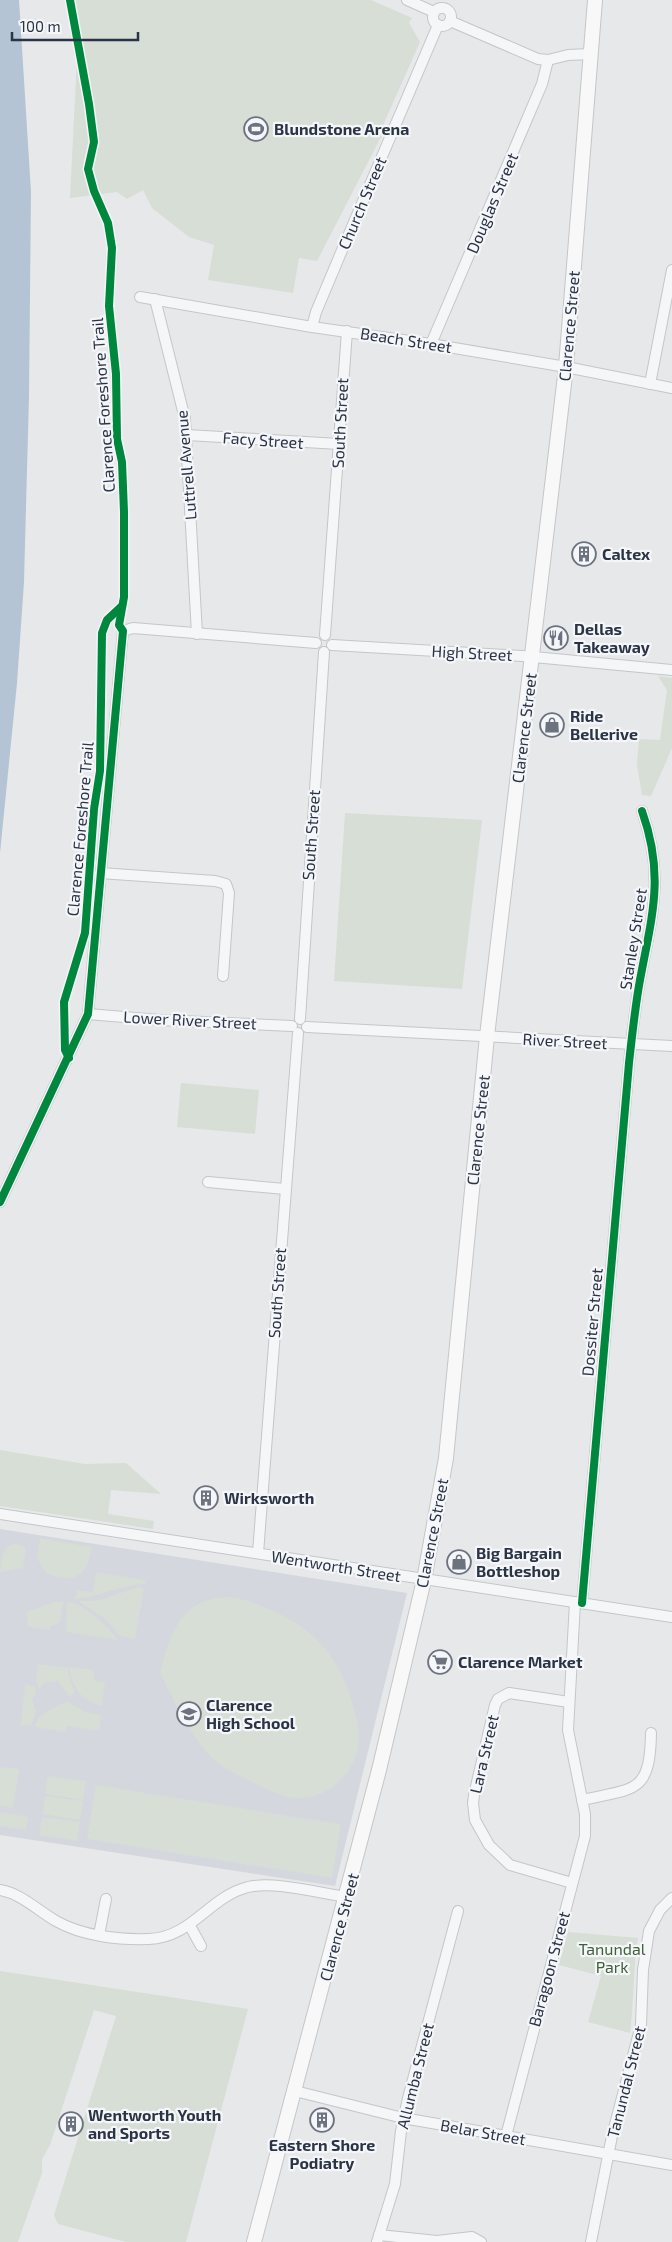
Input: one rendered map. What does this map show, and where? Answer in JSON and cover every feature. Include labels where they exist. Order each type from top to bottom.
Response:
[{"type":"main road","name":"Clarence Street","points":[[254,2242],[346,1897],[424,1580],[451,1423],[487,1036],[566,367],[595,0]]},
{"type":"street","points":[[407,0],[434,12]]},
{"type":"street","points":[[448,4],[450,21],[444,26],[438,25],[433,19],[434,12],[448,4]]},
{"type":"street","points":[[450,21],[528,56],[548,60],[568,55],[590,54]]},
{"type":"street","name":"Church Street","points":[[312,327],[316,312],[438,25]]},
{"type":"street","name":"Douglas Street","points":[[431,344],[542,84],[548,60]]},
{"type":"street","points":[[650,384],[672,270]]},
{"type":"street","name":"Beach Street","points":[[140,296],[312,327],[431,344],[566,367],[672,388]]},
{"type":"street","name":"Luttrell Avenue","points":[[155,299],[185,419],[197,634]]},
{"type":"street","name":"South Street","points":[[325,635],[347,331]]},
{"type":"street","name":"Facy Street","points":[[186,435],[339,444]]},
{"type":"street","points":[[0,1202],[88,1014],[123,631],[133,628],[316,643]]},
{"type":"street","points":[[325,635],[331,639],[328,648],[317,648],[316,643],[320,636],[325,635]]},
{"type":"street","name":"South Street","points":[[258,1553],[328,648]]},
{"type":"street","name":"High Street","points":[[328,648],[532,658],[672,670]]},
{"type":"street","name":"Stanley Street","points":[[631,1044],[656,889],[654,852],[642,811]]},
{"type":"street","points":[[100,873],[220,881],[226,884],[229,893],[223,976]]},
{"type":"street","name":"Lower River Street","points":[[88,1014],[160,1020],[487,1036]]},
{"type":"street","name":"River Street","points":[[487,1036],[672,1046]]},
{"type":"street","name":"Dossiter Street","points":[[579,1602],[631,1044]]},
{"type":"street","points":[[208,1182],[285,1189]]},
{"type":"street","name":"Wentworth Street","points":[[0,1514],[424,1580],[672,1616]]},
{"type":"street","name":"Baragoon Street","points":[[506,2136],[585,1836],[582,1800],[569,1740],[569,1702],[579,1602]]},
{"type":"street","name":"Lara Street","points":[[569,1702],[516,1694],[504,1695],[498,1699],[495,1705],[473,1803],[476,1820],[481,1832],[498,1856],[510,1865],[572,1883]]},
{"type":"street","points":[[582,1800],[630,1789],[640,1783],[649,1764],[651,1733]]},
{"type":"street","points":[[0,1890],[18,1895],[58,1923],[99,1936],[150,1940],[177,1934],[190,1926],[222,1898],[249,1887],[274,1886],[346,1897]]},
{"type":"street","name":"Tanundal Street","points":[[590,2242],[608,2154],[641,2025],[642,1970],[649,1930],[660,1910],[672,1898]]},
{"type":"street","points":[[99,1936],[106,1899]]},
{"type":"street","name":"Allumba Street","points":[[378,2239],[395,2184],[403,2118],[458,1911]]},
{"type":"street","points":[[190,1926],[201,1946]]},
{"type":"street","name":"Belar Street","points":[[295,2090],[403,2118],[672,2165]]},
{"type":"street","points":[[378,2239],[437,2242],[466,2236],[476,2237],[482,2242]]},
{"type":"shaded area","name":"Clarence High School","points":[[0,1529],[407,1593],[335,1886],[0,1835]]},
{"type":"green space","name":"Blundstone Arena","points":[[73,0],[371,0],[412,18],[409,23],[420,42],[380,132],[382,135],[317,261],[299,258],[293,293],[208,280],[214,245],[189,237],[152,208],[143,190],[127,199],[117,192],[70,198],[78,38]]},
{"type":"green space","points":[[658,676],[672,678],[672,748],[651,796],[642,795],[637,765],[639,739],[660,740],[667,690]]},
{"type":"green space","points":[[345,813],[482,820],[462,989],[334,981]]},
{"type":"green space","points":[[181,1083],[259,1090],[255,1134],[177,1127]]},
{"type":"green space","points":[[0,1450],[85,1464],[126,1463],[161,1494],[111,1490],[108,1514],[154,1521],[153,1529],[0,1506]]},
{"type":"green space","points":[[40,1538],[92,1547],[87,1565],[83,1571],[72,1578],[56,1577],[46,1573],[37,1558]]},
{"type":"green space","points":[[10,1545],[24,1546],[26,1550],[23,1568],[0,1572],[5,1550]]},
{"type":"green space","points":[[96,1572],[145,1580],[145,1584],[127,1586],[74,1599],[78,1590],[93,1592]]},
{"type":"green space","points":[[139,1587],[144,1588],[135,1639],[120,1636],[104,1618],[78,1601],[96,1601]]},
{"type":"green space","points":[[228,1597],[245,1600],[260,1606],[287,1618],[301,1627],[324,1648],[334,1660],[341,1674],[348,1689],[356,1718],[359,1737],[358,1749],[352,1765],[346,1774],[330,1789],[320,1794],[299,1798],[283,1796],[259,1786],[220,1764],[211,1757],[195,1738],[160,1673],[173,1632],[188,1612],[198,1604],[211,1599]]},
{"type":"green space","points":[[53,1602],[64,1602],[60,1622],[50,1627],[50,1630],[28,1627],[27,1612]]},
{"type":"green space","points":[[67,1602],[88,1611],[102,1622],[118,1640],[66,1632]]},
{"type":"green space","points":[[38,1664],[68,1668],[75,1692],[69,1697],[58,1681],[44,1683],[39,1690],[36,1681]]},
{"type":"green space","points":[[69,1667],[93,1670],[95,1681],[105,1682],[102,1706],[95,1704],[79,1693],[72,1682]]},
{"type":"green space","points":[[25,1684],[35,1687],[36,1694],[32,1699],[36,1711],[31,1726],[21,1725]]},
{"type":"green space","points":[[67,1701],[84,1712],[101,1715],[99,1731],[67,1726],[66,1732],[35,1727],[43,1714]]},
{"type":"green space","points":[[0,1767],[19,1769],[13,1808],[0,1806]]},
{"type":"green space","points":[[48,1776],[86,1781],[83,1800],[45,1794]]},
{"type":"green space","points":[[96,1785],[341,1824],[332,1878],[87,1839]]},
{"type":"green space","points":[[45,1796],[83,1801],[80,1820],[42,1814]]},
{"type":"green space","points":[[0,1812],[28,1817],[26,1830],[0,1826]]},
{"type":"green space","points":[[42,1817],[80,1822],[77,1841],[39,1835]]},
{"type":"green space","name":"Tanundal Park","points":[[568,1932],[638,1938],[630,2033],[588,2022],[601,1976],[559,1965]]},
{"type":"green space","points":[[0,1971],[248,2009],[186,2242],[126,2242],[58,2224],[54,2215],[116,2016],[94,2010],[50,2145],[42,2159],[42,2173],[18,2242],[0,2242]]},
{"type":"water","points":[[0,0],[19,0],[31,192],[29,396],[24,582],[17,683],[0,853]]},
{"type":"cycle path","name":"Clarence Foreshore Trail","points":[[0,1202],[88,1014],[123,631],[119,625],[124,597],[122,462],[117,439],[116,374],[109,306],[112,248],[108,223],[94,191],[88,169],[94,142],[70,0]]},
{"type":"cycle path","name":"Clarence Foreshore Trail","points":[[69,1058],[65,1050],[64,1002],[85,933],[94,809],[100,771],[102,633],[107,620],[122,606]]},
{"type":"cycle path","points":[[582,1603],[629,1063],[654,896],[653,856],[642,811]]},
{"type":"place","name":"Blundstone Arena","points":[[256,129]]},
{"type":"place","name":"Caltex","points":[[584,554]]},
{"type":"place","name":"Dellas Takeaway","points":[[556,638]]},
{"type":"place","name":"Ride Bellerive","points":[[552,725]]},
{"type":"place","name":"Wirksworth","points":[[206,1498]]},
{"type":"place","name":"Big Bargain Bottleshop","points":[[459,1562]]},
{"type":"place","name":"Clarence Market","points":[[440,1662]]},
{"type":"place","name":"Clarence High School","points":[[189,1714]]},
{"type":"place","name":"Eastern Shore Podiatry","points":[[322,2120]]},
{"type":"place","name":"Wentworth Youth and Sports","points":[[71,2124]]}]
